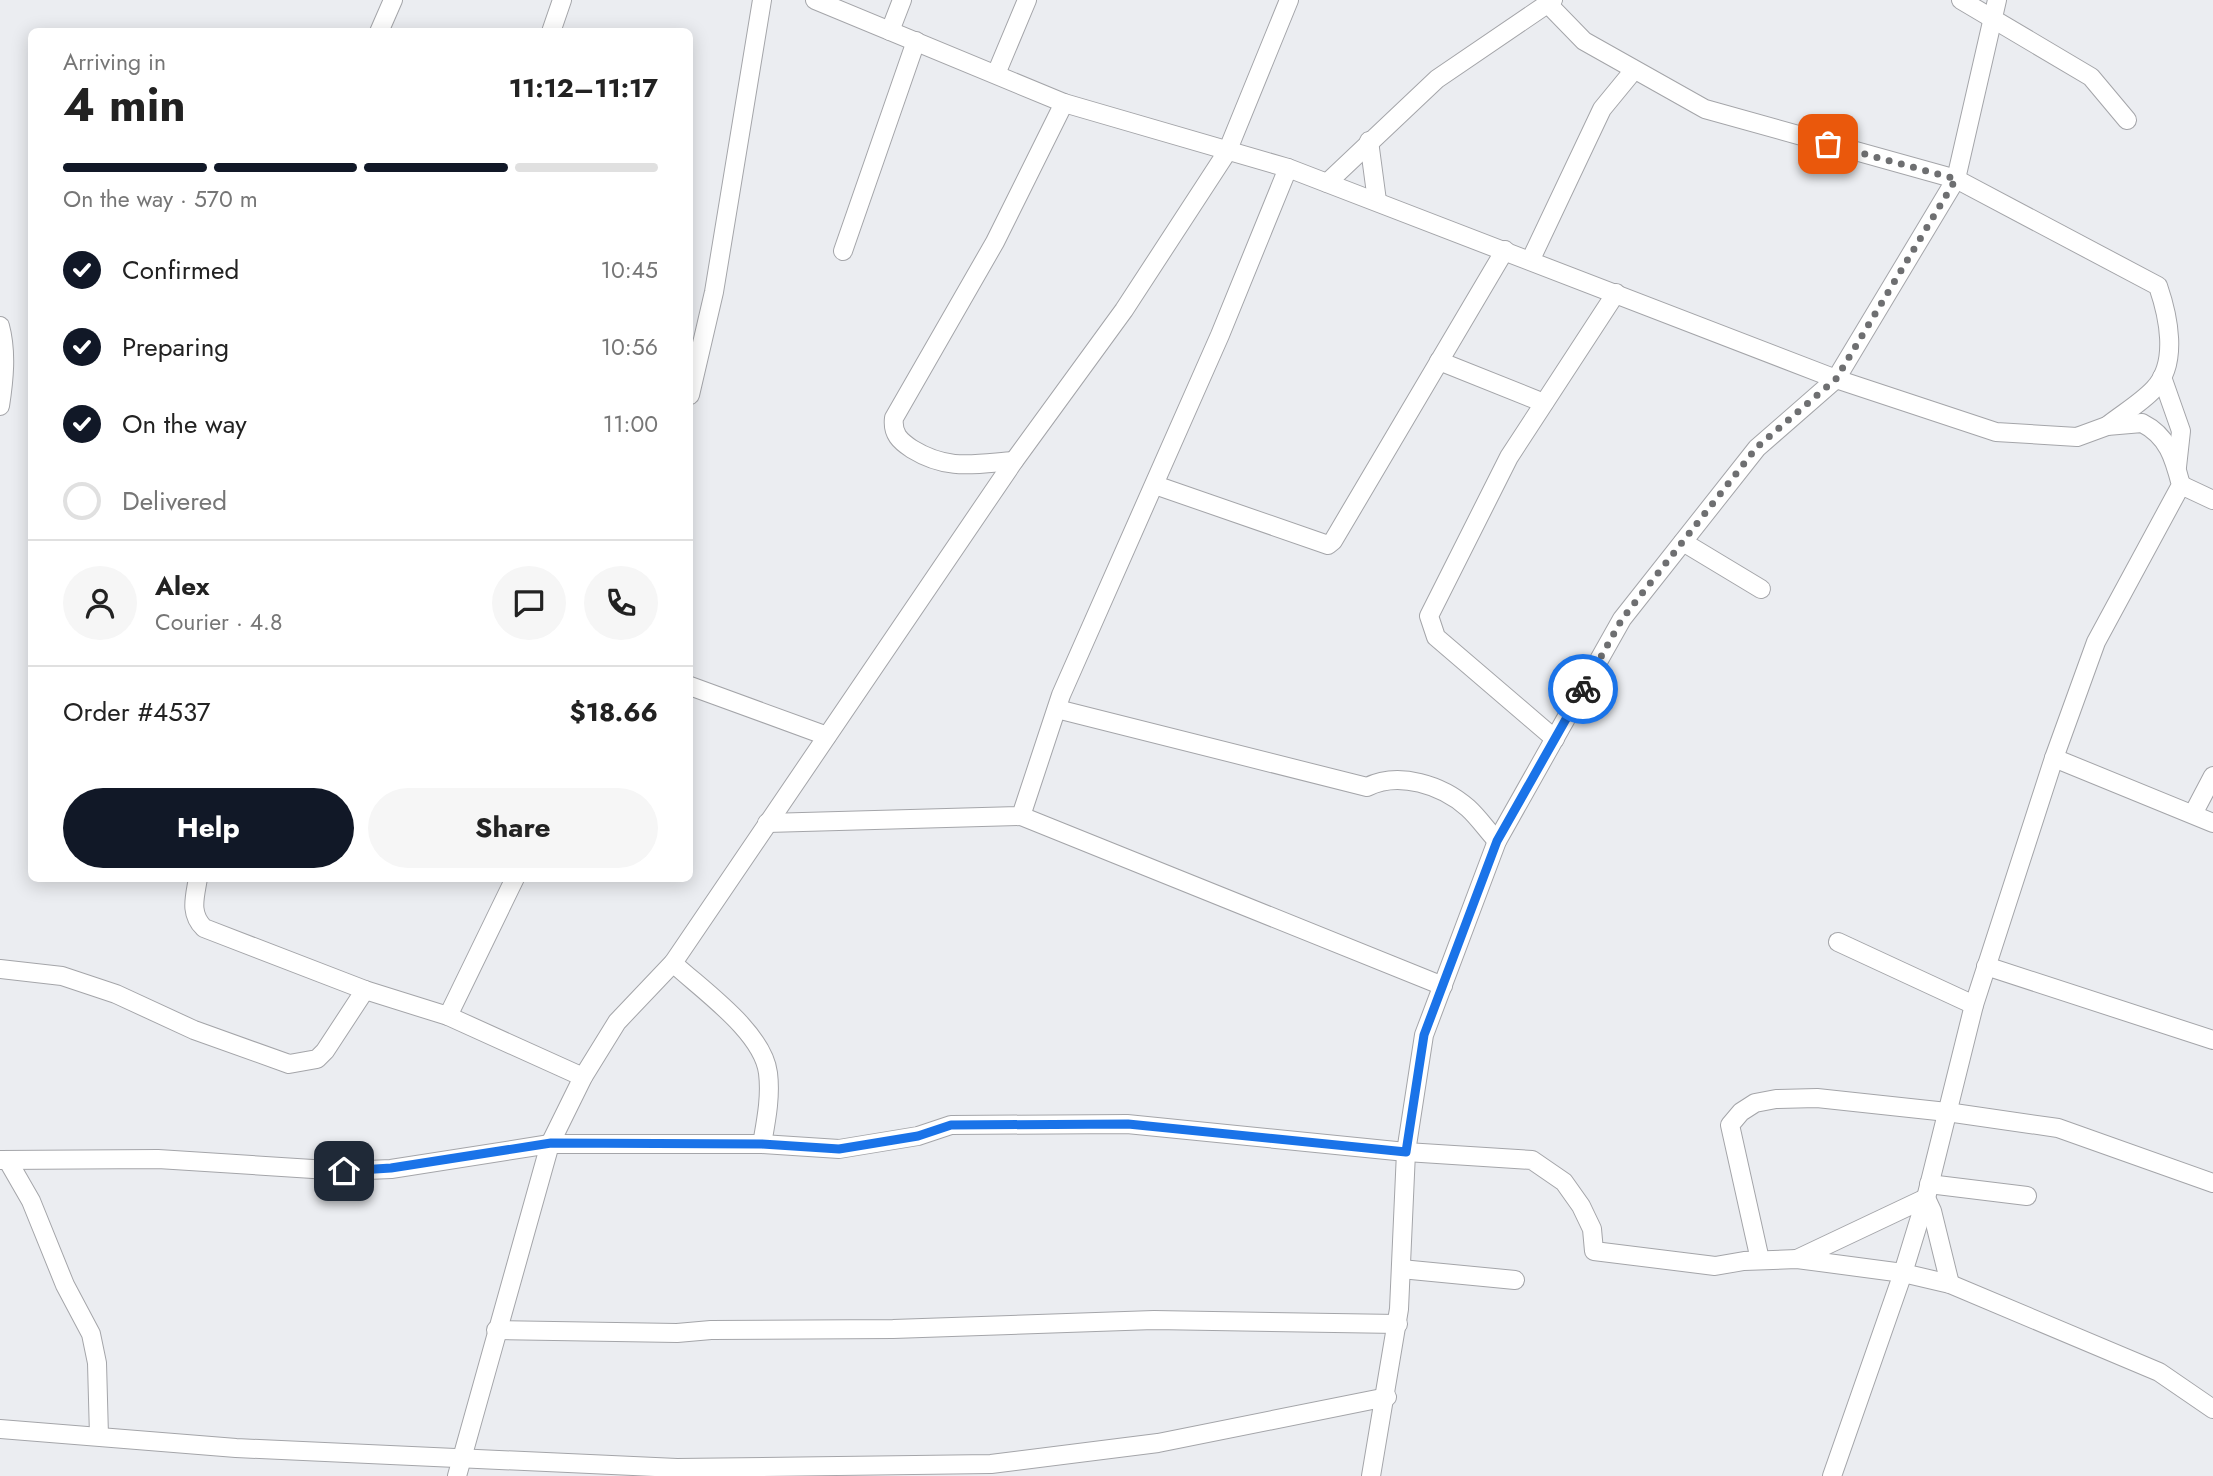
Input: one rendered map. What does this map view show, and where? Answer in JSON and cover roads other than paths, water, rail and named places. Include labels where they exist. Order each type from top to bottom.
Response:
[{"type":"street","points":[[381,28],[393,0]]},
{"type":"street","points":[[552,28],[562,0]]},
{"type":"street","points":[[693,383],[714,292],[762,0]]},
{"type":"street","points":[[816,0],[1065,103],[1288,168],[1531,259],[1836,379],[1996,432],[2077,437],[2107,426],[2142,423],[2152,428],[2174,456],[2179,476],[2213,500]]},
{"type":"street","points":[[890,31],[902,0]]},
{"type":"street","points":[[996,74],[1027,0]]},
{"type":"street","points":[[457,1476],[496,1330],[551,1143],[583,1077],[617,1022],[673,963],[1014,461],[1124,310],[1227,152],[1289,0]]},
{"type":"street","points":[[1961,0],[2091,77],[2127,120]]},
{"type":"street","points":[[1371,1476],[1398,1324],[1406,1152],[1424,1035],[1497,841],[1622,619],[1757,447],[1836,379],[1956,179],[1997,0]]},
{"type":"street","points":[[1327,183],[1437,79],[1551,2],[1584,41],[1716,112],[1956,179],[2158,286],[2167,313],[2167,358],[2162,377],[2154,389],[2107,426]]},
{"type":"street","points":[[843,251],[916,41]]},
{"type":"street","points":[[1531,259],[1602,109],[1634,70]]},
{"type":"street","points":[[1014,461],[951,466],[931,461],[901,441],[893,427],[894,418],[995,242],[1065,103]]},
{"type":"street","points":[[1369,141],[1377,201]]},
{"type":"street","points":[[1021,816],[1057,709],[1288,168]]},
{"type":"street","points":[[1154,485],[1328,545],[1505,250]]},
{"type":"street","points":[[1555,739],[1436,637],[1429,616],[1509,457],[1616,293]]},
{"type":"street","points":[[0,326],[4,373],[0,405]]},
{"type":"street","points":[[1439,361],[1544,402]]},
{"type":"street","points":[[1832,1476],[1903,1273],[1927,1191],[1974,1005],[2054,758],[2096,642],[2179,476],[2180,431],[2162,377]]},
{"type":"street","points":[[1683,542],[1761,589]]},
{"type":"street","points":[[693,687],[827,736]]},
{"type":"street","points":[[1057,709],[1367,787],[1392,778],[1430,786],[1467,807],[1497,841]]},
{"type":"street","points":[[2054,758],[2213,823]]},
{"type":"street","points":[[2193,814],[2213,776]]},
{"type":"street","points":[[767,822],[1021,816],[1443,986]]},
{"type":"street","points":[[197,882],[193,909],[204,928],[365,990],[448,1016],[583,1077]]},
{"type":"street","points":[[448,1016],[513,882]]},
{"type":"street","points":[[1838,942],[1974,1005]]},
{"type":"street","points":[[673,963],[750,1035],[763,1054],[768,1073],[768,1107],[762,1144]]},
{"type":"street","points":[[1986,966],[2213,1040]]},
{"type":"street","points":[[0,969],[62,976],[116,994],[194,1030],[289,1064],[317,1059],[365,990]]},
{"type":"street","points":[[1760,1260],[1730,1125],[1741,1112],[1755,1103],[1776,1099],[1817,1098],[1947,1112],[2058,1128],[2213,1183]]},
{"type":"street","points":[[4,1160],[158,1159],[344,1171],[391,1168],[551,1143],[762,1144],[839,1149],[918,1136],[951,1125],[1128,1124],[1406,1152],[1532,1160],[1549,1169],[1564,1182],[1581,1206],[1592,1229],[1594,1251],[1715,1266],[1760,1260],[1797,1259],[1903,1273],[1950,1284],[2159,1373],[2213,1409]]},
{"type":"street","points":[[4,1160],[31,1200],[65,1285],[90,1334],[97,1363],[99,1436]]},
{"type":"street","points":[[1927,1191],[1950,1284]]},
{"type":"street","points":[[1797,1259],[1927,1191],[2027,1196]]},
{"type":"street","points":[[1401,1269],[1515,1280]]},
{"type":"street","points":[[496,1330],[677,1333],[1154,1320],[1398,1324]]},
{"type":"street","points":[[0,1429],[236,1448],[463,1456],[677,1468],[922,1470],[1158,1443],[1387,1397]]}]
